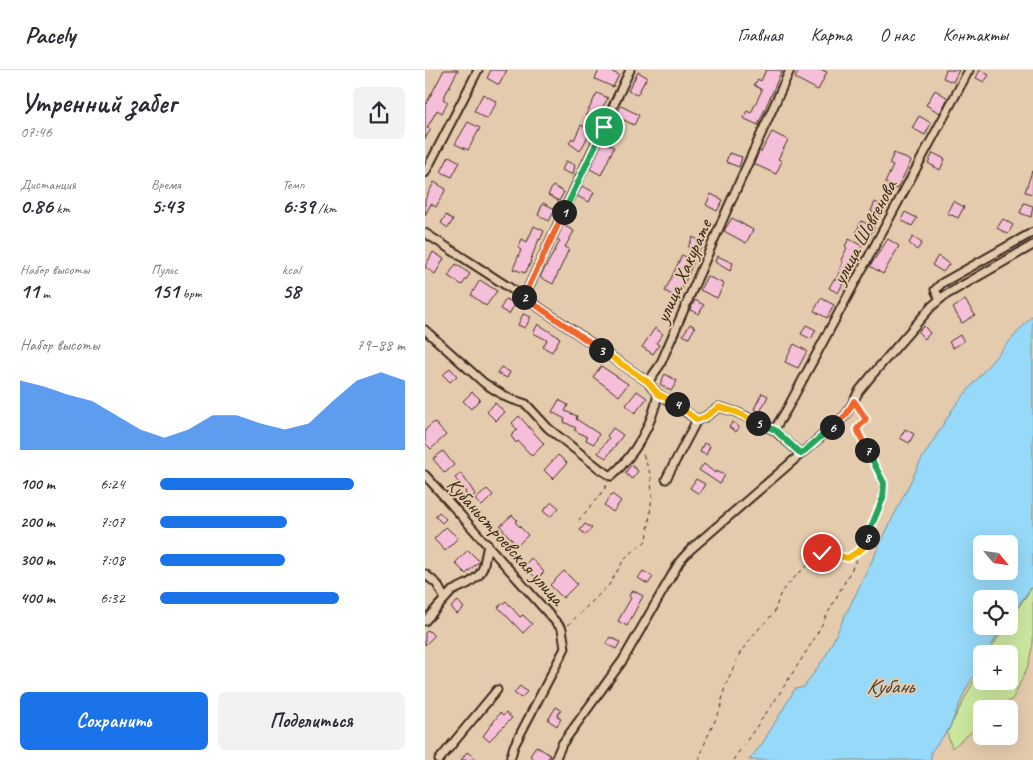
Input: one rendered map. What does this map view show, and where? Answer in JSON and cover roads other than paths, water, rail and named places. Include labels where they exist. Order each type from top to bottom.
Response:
[{"type":"street","points":[[425,172],[478,70]]},
{"type":"street","points":[[524,297],[630,70]]},
{"type":"street","name":"улица Хакурате","points":[[648,382],[659,365],[791,70]]},
{"type":"street","name":"улица Шовгенова","points":[[775,430],[969,70]]},
{"type":"street","points":[[940,299],[935,290],[942,283],[1033,232]]},
{"type":"street","points":[[425,233],[524,297],[648,382],[658,394],[697,420]]},
{"type":"street","points":[[555,760],[562,744],[623,660],[679,561],[846,415],[859,391],[932,306],[940,299],[1033,245]]},
{"type":"street","points":[[425,330],[484,383],[508,398],[526,404],[548,428],[611,476],[627,461],[639,443],[656,404],[658,394]]},
{"type":"street","points":[[666,479],[697,420],[719,407],[736,412],[775,430],[801,454]]},
{"type":"street","name":"Кубаньстроевская улица","points":[[425,475],[563,629],[565,648],[514,746],[510,760]]},
{"type":"street","points":[[425,621],[452,591],[479,576],[483,568],[488,545]]},
{"type":"street","points":[[425,574],[437,584],[445,599]]},
{"type":"street","points":[[439,760],[497,690]]},
{"type":"water","name":"Кубань","points":[[1033,315],[1033,585],[1018,606],[1018,590],[973,590],[973,635],[998,635],[991,645],[973,645],[973,676],[949,729],[931,752],[931,760],[749,760],[762,744],[795,689],[804,687],[825,657],[921,460],[954,407]]}]
